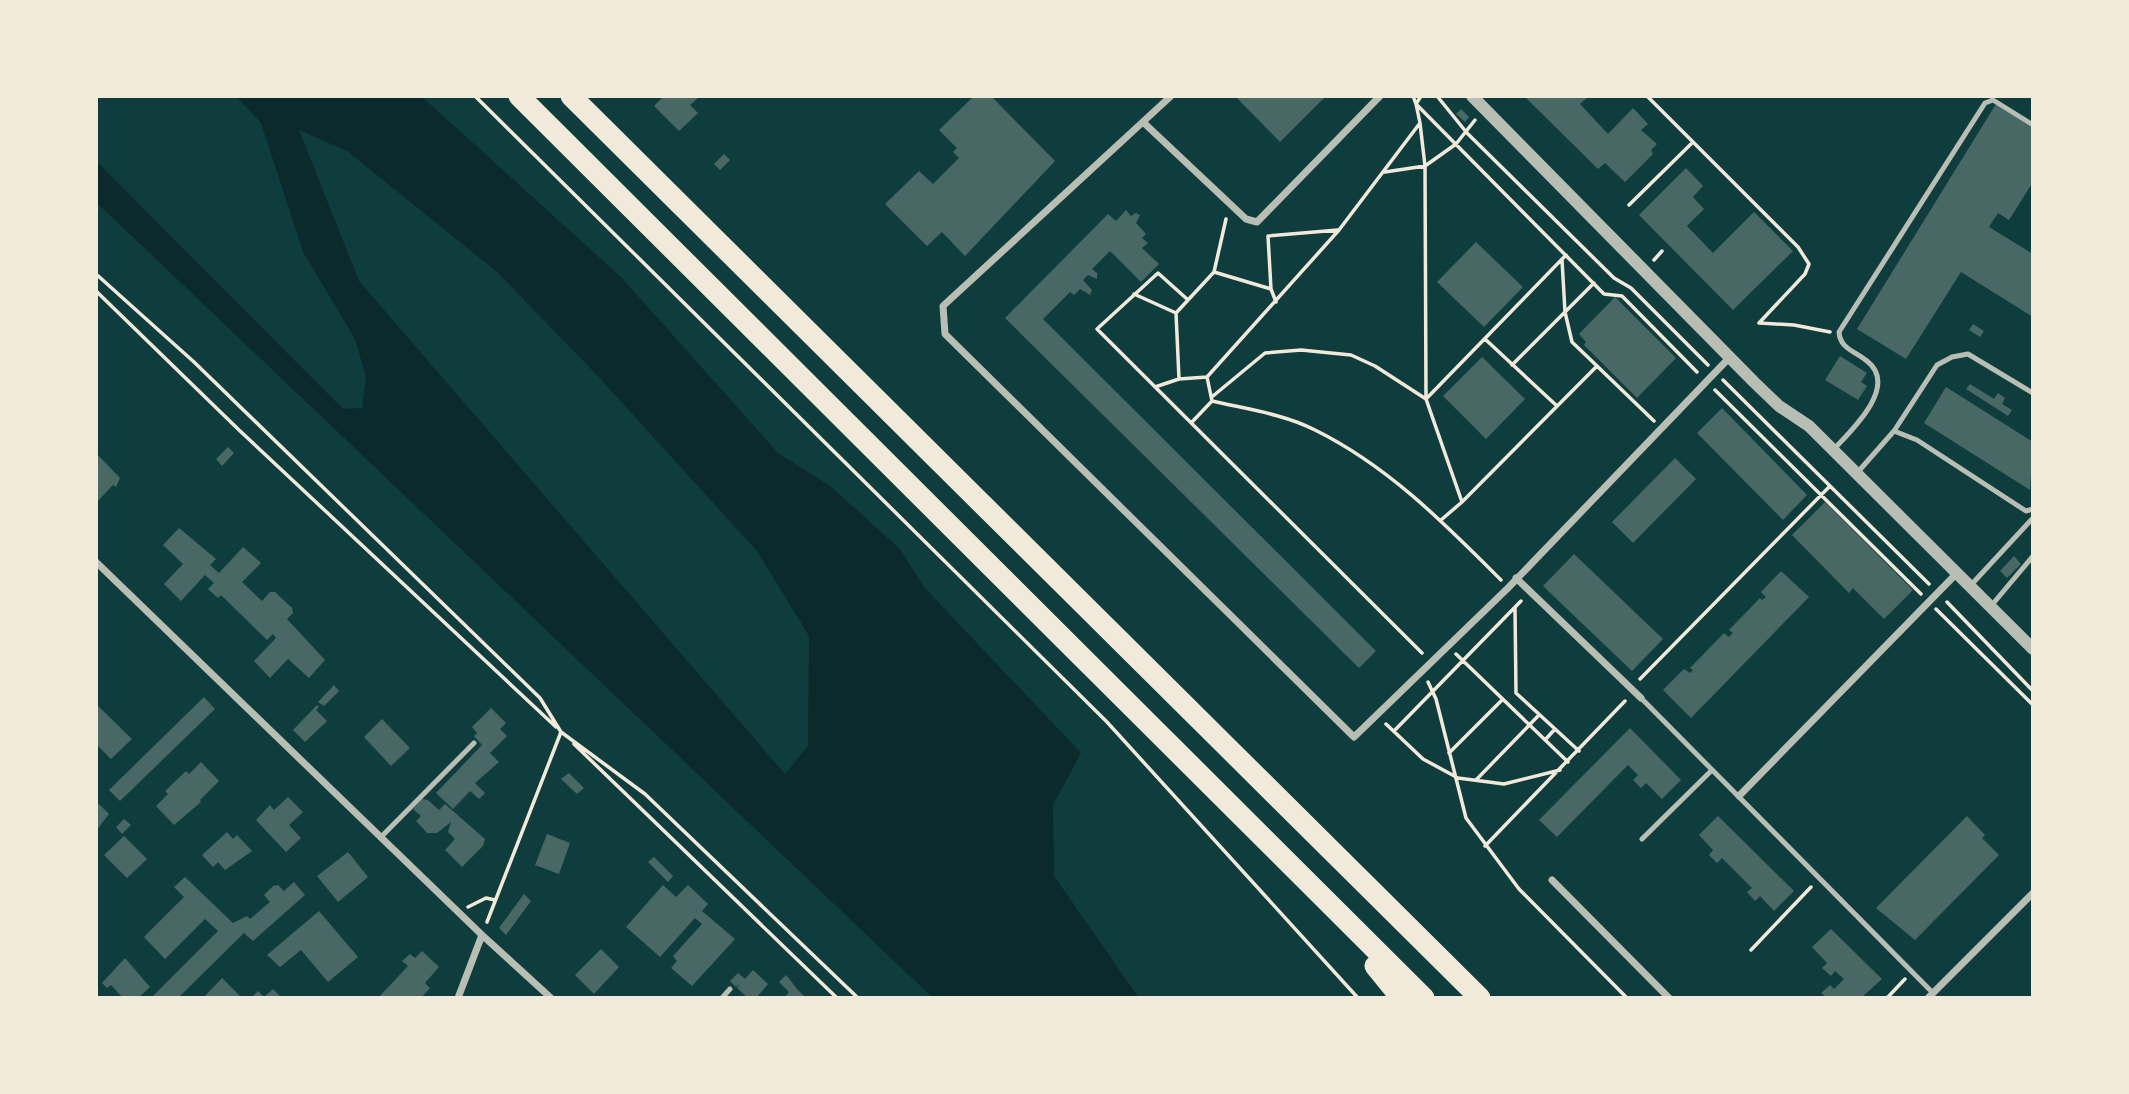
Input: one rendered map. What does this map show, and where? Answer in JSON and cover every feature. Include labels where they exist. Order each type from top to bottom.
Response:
[{"type":"highway","points":[[519,96],[1424,998]]},
{"type":"highway","points":[[571,96],[1480,998]]},
{"type":"highway","points":[[1292,868],[1401,998]]},
{"type":"street","points":[[1171,96],[943,306],[946,334],[1354,737],[1508,588],[1730,357]]},
{"type":"street","points":[[1143,122],[1246,219],[1257,222],[1380,96]]},
{"type":"street","points":[[1472,96],[1779,406],[1809,426],[2033,649]]},
{"type":"street","points":[[96,562],[482,935],[551,998]]},
{"type":"street","points":[[1739,796],[1958,572]]},
{"type":"street","points":[[1516,578],[1641,698]]},
{"type":"street","points":[[1552,880],[1669,998]]},
{"type":"street","points":[[1931,995],[2033,893]]},
{"type":"street","points":[[458,998],[482,935]]},
{"type":"lane","points":[[1833,450],[1854,427],[1879,388],[1880,378],[1868,362],[1843,346],[1839,332],[1985,103],[1993,100],[2033,125]]},
{"type":"lane","points":[[1857,473],[1894,431],[1929,374],[1952,357],[1968,354],[2033,393]]},
{"type":"lane","points":[[1894,431],[1917,440],[2026,512],[2033,509]]},
{"type":"lane","points":[[1971,585],[2033,518]]},
{"type":"lane","points":[[1991,606],[2033,556]]},
{"type":"lane","points":[[1641,698],[1913,972],[1931,995]]},
{"type":"lane","points":[[382,836],[474,743]]},
{"type":"lane","points":[[1642,839],[1712,770]]},
{"type":"lane","points":[[722,998],[730,989]]},
{"type":"path","points":[[475,96],[1107,722],[1358,998]]},
{"type":"path","points":[[1413,96],[1420,123],[1425,166],[1426,399],[1462,502]]},
{"type":"path","points":[[1416,104],[1421,96]]},
{"type":"path","points":[[1437,96],[1467,133],[1614,278],[1631,288],[2033,691]]},
{"type":"path","points":[[1647,96],[1803,254],[1809,264],[1805,274],[1759,323],[1794,325]]},
{"type":"path","points":[[1416,104],[1564,257],[1604,294],[1622,296],[2033,705]]},
{"type":"path","points":[[1385,172],[1425,166],[1456,144],[1475,120]]},
{"type":"path","points":[[1155,387],[1180,380],[1208,377],[1339,230],[1420,123]]},
{"type":"path","points":[[1629,205],[1692,143]]},
{"type":"path","points":[[1180,380],[1177,313],[1214,272],[1223,244],[1229,203]]},
{"type":"path","points":[[1276,302],[1271,289],[1269,236],[1339,230]]},
{"type":"path","points":[[1564,257],[1565,312],[1572,342],[1661,428]]},
{"type":"path","points":[[1426,399],[1564,257]]},
{"type":"path","points":[[1214,272],[1271,289]]},
{"type":"path","points":[[1187,299],[1158,273],[1097,329],[1431,662]]},
{"type":"path","points":[[96,274],[194,362],[540,698],[561,732],[645,794],[858,998]]},
{"type":"path","points":[[1512,365],[1594,283]]},
{"type":"path","points":[[96,291],[837,998]]},
{"type":"path","points":[[1134,295],[1177,313]]},
{"type":"path","points":[[1485,339],[1557,406]]},
{"type":"path","points":[[1192,423],[1212,398],[1265,353],[1301,350],[1351,355],[1375,366],[1426,399]]},
{"type":"path","points":[[1441,520],[1597,366]]},
{"type":"path","points":[[1208,377],[1212,398]]},
{"type":"path","points":[[1212,398],[1313,429],[1384,471],[1441,520],[1508,588]]},
{"type":"path","points":[[1484,846],[1579,751],[1632,690],[1830,486]]},
{"type":"path","points":[[1394,731],[1530,592]]},
{"type":"path","points":[[1515,608],[1516,693],[1579,751]]},
{"type":"path","points":[[1448,646],[1568,762]]},
{"type":"path","points":[[1423,670],[1433,692],[1466,818],[1484,846],[1519,889],[1627,998]]},
{"type":"path","points":[[1448,753],[1502,699]]},
{"type":"path","points":[[1377,715],[1423,760],[1453,775],[1504,784],[1560,770]]},
{"type":"path","points":[[1476,780],[1539,715]]},
{"type":"path","points":[[1545,740],[1555,729]]},
{"type":"path","points":[[482,935],[561,732]]},
{"type":"path","points":[[1751,950],[1820,878]]},
{"type":"path","points":[[461,914],[471,903],[486,898],[495,900]]},
{"type":"path","points":[[1887,998],[1913,972]]},
{"type":"water","points":[[236,96],[421,96],[621,277],[778,453],[830,486],[900,549],[924,587],[1081,753],[1053,805],[1054,876],[1139,998],[933,998],[96,202],[96,161],[343,409],[362,408],[366,377],[355,339],[303,252],[261,123]],"holes":[[[299,130],[347,151],[496,271],[596,374],[757,551],[809,636],[808,746],[785,774],[359,281]]]},
{"type":"building","points":[[664,96],[698,98],[690,105],[698,113],[679,131],[654,106]]},
{"type":"building","points":[[974,96],[991,96],[1055,161],[965,256],[942,232],[927,246],[885,204],[919,171],[933,184],[959,158],[953,152],[957,148],[939,130]]},
{"type":"building","points":[[1235,96],[1326,96],[1280,142]]},
{"type":"building","points":[[1524,96],[1589,96],[1580,104],[1608,134],[1633,108],[1648,124],[1641,130],[1657,144],[1651,150],[1653,154],[1625,182],[1605,163],[1598,169]]},
{"type":"building","points":[[1996,104],[2033,128],[2033,182],[2009,220],[1998,213],[1989,227],[2033,254],[2033,317],[1961,272],[1906,359],[1857,329]]},
{"type":"building","points":[[1461,109],[1469,117],[1465,122],[1456,114]]},
{"type":"building","points":[[724,154],[730,160],[720,170],[714,164]]},
{"type":"building","points":[[1686,168],[1703,186],[1693,197],[1704,209],[1687,226],[1713,253],[1754,212],[1793,251],[1733,310],[1639,215]]},
{"type":"building","points":[[1126,210],[1131,216],[1136,213],[1140,215],[1136,223],[1146,234],[1142,238],[1148,243],[1142,248],[1159,264],[1141,282],[1110,251],[1092,269],[1097,273],[1097,279],[1088,275],[1083,280],[1092,290],[1090,295],[1080,289],[1074,295],[1070,292],[1043,319],[1376,651],[1359,668],[1005,318],[1108,214],[1116,221]]},
{"type":"building","points":[[1476,242],[1523,287],[1484,327],[1437,282]]},
{"type":"building","points":[[1615,297],[1676,358],[1637,398],[1584,345],[1586,342],[1579,334]]},
{"type":"building","points":[[1973,324],[1984,331],[1980,337],[1969,330]]},
{"type":"building","points":[[1840,356],[1867,373],[1861,382],[1867,386],[1858,400],[1825,380]]},
{"type":"building","points":[[1482,357],[1525,399],[1486,439],[1443,396]]},
{"type":"building","points":[[1970,384],[1994,399],[1998,393],[2005,398],[2002,404],[2012,410],[2008,416],[1966,389]]},
{"type":"building","points":[[1946,387],[2033,442],[2030,490],[1924,423]]},
{"type":"building","points":[[1722,408],[1807,495],[1783,520],[1697,433]]},
{"type":"building","points":[[228,447],[234,453],[222,466],[216,459]]},
{"type":"building","points":[[96,453],[120,478],[116,487],[113,485],[96,503]]},
{"type":"building","points":[[1675,458],[1696,479],[1633,543],[1612,522]]},
{"type":"building","points":[[1825,502],[1913,590],[1884,619],[1853,588],[1849,593],[1792,535]]},
{"type":"building","points":[[179,528],[216,559],[210,565],[219,573],[243,547],[261,563],[242,582],[262,601],[270,592],[275,592],[292,608],[293,613],[287,619],[325,660],[309,678],[288,659],[270,678],[254,661],[276,638],[273,634],[267,640],[221,595],[218,598],[208,589],[214,583],[205,575],[181,601],[164,584],[183,564],[163,545]]},
{"type":"building","points":[[1574,554],[1663,639],[1632,671],[1543,586]]},
{"type":"building","points":[[2014,556],[2021,564],[2007,578],[2000,571]]},
{"type":"building","points":[[1781,571],[1809,597],[1691,718],[1663,690],[1684,669],[1690,673],[1693,670],[1690,668],[1724,633],[1729,637],[1733,633],[1729,630],[1760,598],[1762,600],[1766,597],[1761,592]]},
{"type":"building","points":[[334,685],[339,691],[324,706],[318,702]]},
{"type":"building","points":[[204,697],[215,709],[120,801],[109,790]]},
{"type":"building","points":[[96,704],[132,739],[111,759],[96,744]]},
{"type":"building","points":[[317,705],[319,707],[316,710],[327,721],[305,742],[293,730]]},
{"type":"building","points":[[491,708],[506,723],[500,729],[507,736],[490,753],[499,762],[475,783],[485,793],[479,799],[470,791],[453,809],[436,793],[482,745],[474,736],[477,733],[472,727]]},
{"type":"building","points":[[382,719],[410,748],[391,766],[364,737]]},
{"type":"building","points":[[1630,728],[1681,780],[1662,799],[1646,783],[1641,788],[1633,780],[1638,775],[1628,765],[1557,837],[1539,820]]},
{"type":"building","points":[[201,762],[219,781],[201,802],[174,825],[156,806],[168,794],[165,791],[186,771],[189,774]]},
{"type":"building","points":[[569,773],[584,788],[577,794],[561,779]]},
{"type":"building","points":[[288,797],[303,812],[289,825],[301,838],[286,852],[256,820],[270,805],[274,810]]},
{"type":"building","points":[[422,799],[428,800],[439,810],[445,804],[485,839],[483,846],[462,867],[445,850],[455,839],[448,832],[451,822],[437,833],[427,833],[416,821],[421,816],[413,809]]},
{"type":"building","points":[[99,804],[109,814],[96,831],[96,806]]},
{"type":"building","points":[[1718,816],[1794,891],[1774,911],[1760,896],[1755,901],[1747,892],[1752,888],[1722,858],[1717,863],[1709,855],[1713,850],[1699,835]]},
{"type":"building","points":[[1967,816],[1985,835],[1982,838],[1999,855],[1915,940],[1876,908]]},
{"type":"building","points":[[124,819],[131,825],[122,834],[116,827]]},
{"type":"building","points":[[227,832],[233,839],[237,835],[252,851],[225,870],[218,862],[213,867],[202,855]]},
{"type":"building","points":[[547,834],[570,843],[559,874],[535,865]]},
{"type":"building","points":[[124,836],[147,859],[127,878],[104,855]]},
{"type":"building","points":[[348,852],[368,877],[338,902],[317,876]]},
{"type":"building","points":[[654,857],[673,876],[668,882],[648,862]]},
{"type":"building","points":[[185,877],[233,923],[247,916],[250,919],[270,902],[264,895],[273,886],[278,885],[284,891],[294,882],[305,895],[253,941],[244,933],[178,998],[151,998],[218,931],[205,919],[165,959],[144,937],[184,897],[174,887]]},
{"type":"building","points":[[663,885],[676,897],[688,885],[708,904],[702,911],[735,939],[692,986],[671,968],[677,961],[673,956],[702,924],[695,918],[660,957],[626,927]]},
{"type":"building","points":[[524,894],[531,901],[506,935],[499,928]]},
{"type":"building","points":[[319,911],[358,957],[328,982],[301,950],[280,967],[267,955]]},
{"type":"building","points":[[1831,929],[1882,979],[1861,998],[1827,998],[1821,993],[1830,985],[1834,989],[1844,979],[1835,971],[1831,976],[1822,968],[1827,963],[1812,947]]},
{"type":"building","points":[[601,949],[619,967],[594,994],[575,975]]},
{"type":"building","points":[[422,951],[439,967],[425,983],[430,988],[421,998],[378,998],[408,966],[402,961],[410,954],[415,958]]},
{"type":"building","points":[[125,958],[150,987],[138,998],[123,998],[111,985],[107,988],[102,983]]},
{"type":"building","points":[[753,970],[768,984],[756,998],[748,998],[737,988],[739,984],[736,987],[730,981],[738,973],[745,979]]},
{"type":"building","points":[[786,975],[806,998],[784,998],[789,992],[779,982]]},
{"type":"building","points":[[222,978],[242,998],[203,998]]},
{"type":"building","points":[[273,989],[282,998],[251,998],[258,991],[264,997]]}]
